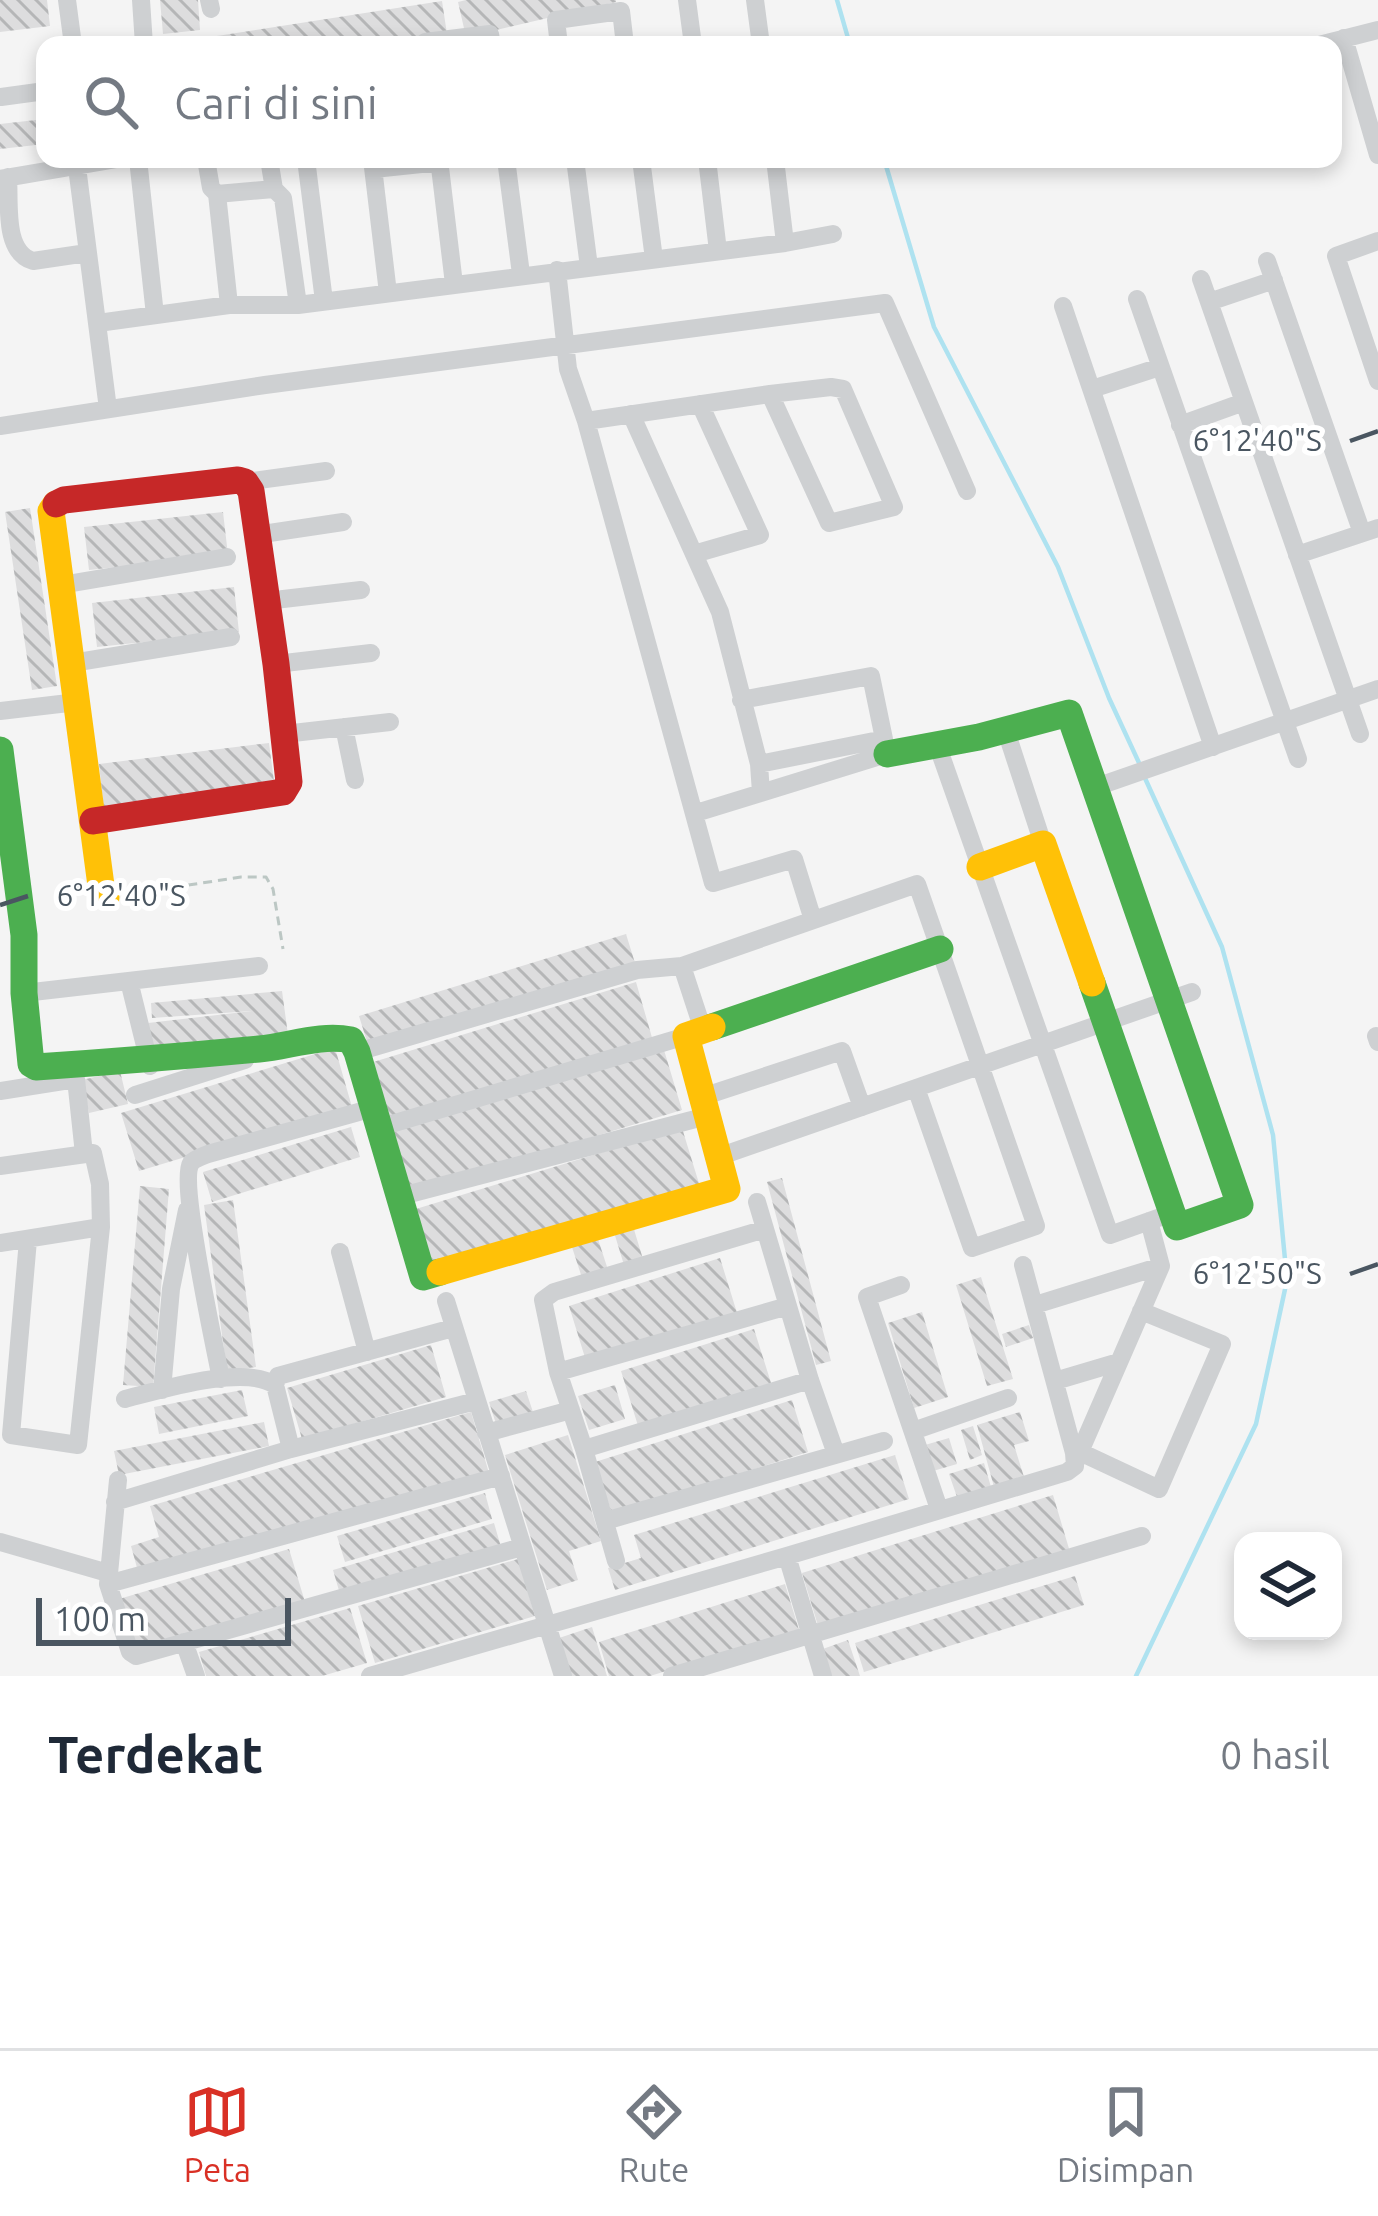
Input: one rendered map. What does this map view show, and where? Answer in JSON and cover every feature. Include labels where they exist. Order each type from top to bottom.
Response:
[{"type":"street","points":[[68,0],[72,36]]},
{"type":"street","points":[[141,0],[143,36]]},
{"type":"street","points":[[687,0],[692,36]]},
{"type":"street","points":[[755,0],[760,36]]},
{"type":"street","points":[[558,36],[556,20],[621,11],[625,36]]},
{"type":"street","points":[[1378,30],[1344,38],[1378,155]]},
{"type":"street","points":[[2,101],[36,94]]},
{"type":"street","points":[[69,168],[4,178],[13,240],[24,260],[88,253]]},
{"type":"street","points":[[76,168],[108,409]]},
{"type":"street","points":[[139,168],[155,315]]},
{"type":"street","points":[[208,168],[217,194],[229,305]]},
{"type":"street","points":[[270,168],[274,189],[283,197],[298,305]]},
{"type":"street","points":[[307,168],[324,302]]},
{"type":"street","points":[[373,168],[388,293]]},
{"type":"street","points":[[441,168],[454,284]]},
{"type":"street","points":[[507,168],[521,274]]},
{"type":"street","points":[[576,168],[589,267]]},
{"type":"street","points":[[642,168],[654,259]]},
{"type":"street","points":[[707,168],[718,251]]},
{"type":"street","points":[[776,168],[785,243]]},
{"type":"street","points":[[217,194],[274,189]]},
{"type":"street","points":[[98,323],[229,305],[324,302],[833,234]]},
{"type":"street","points":[[1378,241],[1336,256],[1378,381]]},
{"type":"street","points":[[557,270],[568,369],[713,883],[794,859],[813,920]]},
{"type":"street","points":[[1209,302],[1271,271],[1370,531],[1298,555]]},
{"type":"street","points":[[1201,279],[1360,734]]},
{"type":"street","points":[[1137,299],[1298,759]]},
{"type":"street","points":[[0,426],[885,302],[968,491]]},
{"type":"street","points":[[1064,306],[1213,747]]},
{"type":"street","points":[[1092,389],[1160,368]]},
{"type":"street","points":[[586,421],[770,394],[843,389],[894,507],[829,523],[770,394]]},
{"type":"street","points":[[1180,424],[1244,403]]},
{"type":"street","points":[[694,554],[760,535],[700,404]]},
{"type":"street","points":[[631,414],[720,612],[759,764],[761,793]]},
{"type":"street","points":[[106,897],[51,511],[64,500],[326,471]]},
{"type":"street","points":[[93,821],[282,793],[289,782],[250,491],[245,482]]},
{"type":"street","points":[[256,535],[344,522]]},
{"type":"street","points":[[61,585],[227,557]]},
{"type":"street","points":[[266,602],[361,590]]},
{"type":"street","points":[[72,663],[231,637]]},
{"type":"street","points":[[275,664],[371,653]]},
{"type":"street","points":[[741,700],[871,676],[885,747]]},
{"type":"street","points":[[1096,787],[1378,689]]},
{"type":"street","points":[[0,711],[77,703]]},
{"type":"street","points":[[759,764],[885,747],[938,747],[1069,713],[1180,996],[1240,1205],[1177,1228],[1160,1217]]},
{"type":"street","points":[[284,734],[390,722]]},
{"type":"street","points":[[344,728],[356,780]]},
{"type":"street","points":[[370,1676],[1057,1476],[1075,1466],[1161,1265],[1160,1217],[1105,1022],[1006,731]]},
{"type":"street","points":[[696,813],[885,747]]},
{"type":"street","points":[[938,747],[1110,1235],[1160,1217]]},
{"type":"street","points":[[0,750],[24,935],[31,1064],[152,1074],[291,1045],[343,1037],[351,1040],[422,1277],[727,1189],[705,1106],[682,966]]},
{"type":"street","points":[[980,867],[1043,844]]},
{"type":"street","points":[[357,1052],[637,970],[682,966],[917,884],[1036,1226],[971,1248],[916,1088]]},
{"type":"street","points":[[162,1390],[190,1166],[198,1158],[376,1118],[694,1033],[940,949]]},
{"type":"street","points":[[24,993],[260,966]]},
{"type":"street","points":[[129,981],[152,1074]]},
{"type":"street","points":[[718,1157],[1180,996]]},
{"type":"street","points":[[398,1197],[705,1106],[842,1051],[862,1107]]},
{"type":"street","points":[[135,1095],[152,1074]]},
{"type":"street","points":[[0,1090],[76,1079],[84,1154]]},
{"type":"street","points":[[0,1166],[93,1153],[100,1184],[101,1227],[78,1445],[10,1435],[28,1240]]},
{"type":"street","points":[[189,1198],[221,1379]]},
{"type":"street","points":[[757,1202],[836,1454]]},
{"type":"street","points":[[0,1244],[101,1227]]},
{"type":"street","points":[[616,1561],[558,1372],[543,1304],[550,1293],[765,1229]]},
{"type":"street","points":[[340,1252],[367,1352]]},
{"type":"street","points":[[1023,1265],[1078,1456]]},
{"type":"street","points":[[1035,1305],[1161,1265]]},
{"type":"street","points":[[901,1286],[867,1297],[939,1509]]},
{"type":"street","points":[[446,1301],[562,1676]]},
{"type":"street","points":[[558,1372],[788,1306]]},
{"type":"street","points":[[1078,1456],[1159,1489],[1222,1344],[1141,1311]]},
{"type":"street","points":[[291,1450],[275,1380],[453,1328]]},
{"type":"street","points":[[1055,1381],[1119,1361]]},
{"type":"street","points":[[124,1399],[249,1376],[266,1378],[275,1385]]},
{"type":"street","points":[[584,1449],[810,1381]]},
{"type":"street","points":[[913,1431],[1008,1398]]},
{"type":"street","points":[[115,1502],[476,1401]]},
{"type":"street","points":[[487,1433],[571,1409]]},
{"type":"street","points":[[604,1521],[884,1441]]},
{"type":"street","points":[[0,1542],[108,1578],[501,1476]]},
{"type":"street","points":[[118,1480],[108,1578],[133,1655],[522,1546]]},
{"type":"street","points":[[672,1676],[731,1668],[810,1635],[1142,1536]]},
{"type":"street","points":[[787,1556],[823,1676]]},
{"type":"street","points":[[184,1642],[196,1676]]},
{"type":"path","points":[[106,897],[266,877],[273,889],[283,949]]},
{"type":"building","points":[[0,0],[47,0],[50,26],[0,32]]},
{"type":"building","points":[[160,0],[198,0],[200,30],[163,34]]},
{"type":"building","points":[[616,0],[470,36],[466,36],[458,2]]},
{"type":"building","points":[[442,1],[447,34],[433,36],[217,36]]},
{"type":"building","points":[[36,120],[36,145],[0,149],[0,124]]},
{"type":"building","points":[[30,508],[57,686],[32,690],[5,512]]},
{"type":"building","points":[[223,512],[228,555],[89,570],[84,527]]},
{"type":"building","points":[[234,587],[239,632],[97,647],[92,603]]},
{"type":"building","points":[[269,743],[275,789],[104,810],[99,764]]},
{"type":"building","points":[[626,934],[635,963],[368,1045],[359,1016]]},
{"type":"building","points":[[636,982],[653,1041],[388,1122],[370,1063]]},
{"type":"building","points":[[282,991],[289,1042],[152,1058],[148,1023],[252,1011],[152,1018],[151,1003]]},
{"type":"building","points":[[335,1048],[352,1107],[139,1171],[121,1113]]},
{"type":"building","points":[[664,1050],[682,1110],[404,1194],[386,1134]]},
{"type":"building","points":[[120,1071],[128,1104],[89,1113],[82,1080]]},
{"type":"building","points":[[351,1127],[360,1157],[212,1202],[203,1172]]},
{"type":"building","points":[[682,1128],[701,1190],[425,1274],[406,1212]]},
{"type":"building","points":[[782,1178],[831,1361],[816,1365],[767,1182]]},
{"type":"building","points":[[140,1186],[169,1189],[153,1387],[123,1385]]},
{"type":"building","points":[[233,1200],[256,1367],[227,1371],[204,1205]]},
{"type":"building","points":[[632,1223],[643,1259],[624,1265],[613,1229]]},
{"type":"building","points":[[597,1236],[609,1273],[583,1281],[571,1244]]},
{"type":"building","points":[[720,1258],[738,1316],[587,1364],[569,1306]]},
{"type":"building","points":[[981,1277],[1013,1379],[987,1386],[956,1285]]},
{"type":"building","points":[[922,1312],[948,1397],[914,1408],[888,1323]]},
{"type":"building","points":[[1029,1325],[1033,1338],[1006,1347],[1002,1334]]},
{"type":"building","points":[[754,1329],[772,1386],[639,1429],[621,1371]]},
{"type":"building","points":[[431,1345],[446,1397],[302,1439],[287,1388]]},
{"type":"building","points":[[615,1385],[625,1419],[589,1430],[578,1396]]},
{"type":"building","points":[[242,1390],[248,1416],[159,1434],[154,1407]]},
{"type":"building","points":[[526,1391],[534,1415],[497,1427],[489,1402]]},
{"type":"building","points":[[792,1400],[808,1452],[612,1514],[595,1462]]},
{"type":"building","points":[[471,1412],[489,1473],[139,1575],[131,1546],[159,1537],[150,1506]]},
{"type":"building","points":[[1020,1412],[1029,1441],[1014,1445],[1024,1477],[994,1487],[977,1425]]},
{"type":"building","points":[[264,1422],[269,1446],[119,1475],[114,1451]]},
{"type":"building","points":[[973,1426],[982,1455],[970,1460],[961,1430]]},
{"type":"building","points":[[568,1435],[601,1541],[569,1551],[578,1580],[547,1590],[505,1455]]},
{"type":"building","points":[[949,1438],[957,1464],[933,1471],[925,1445]]},
{"type":"building","points":[[895,1455],[909,1499],[615,1590],[608,1568],[641,1558],[634,1535]]},
{"type":"building","points":[[984,1463],[991,1487],[957,1497],[949,1474]]},
{"type":"building","points":[[485,1493],[492,1519],[345,1562],[337,1536]]},
{"type":"building","points":[[1053,1495],[1070,1552],[819,1629],[802,1573]]},
{"type":"building","points":[[494,1523],[501,1547],[340,1594],[333,1570]]},
{"type":"building","points":[[289,1549],[305,1602],[134,1651],[119,1599]]},
{"type":"building","points":[[518,1559],[535,1616],[375,1663],[358,1606]]},
{"type":"building","points":[[1075,1576],[1084,1605],[864,1672],[855,1643]]},
{"type":"building","points":[[785,1584],[799,1630],[650,1676],[609,1676],[599,1642]]},
{"type":"building","points":[[350,1608],[367,1663],[322,1676],[206,1676],[199,1652]]},
{"type":"building","points":[[592,1627],[607,1676],[571,1676],[559,1638]]},
{"type":"building","points":[[848,1640],[860,1676],[828,1676],[820,1650]]},
{"type":"waterway","points":[[837,0],[847,36]]},
{"type":"waterway","points":[[887,168],[934,327],[1058,567],[1140,765]]},
{"type":"waterway","points":[[1136,1676],[1256,1424],[1287,1280],[1273,1135],[1222,947],[1144,776]]},
{"type":"traffic: fast","points":[[887,754],[979,737],[1069,713],[1240,1205],[1177,1227],[1092,983]]},
{"type":"traffic: fast","points":[[0,750],[24,935],[31,1064],[259,1049],[316,1039],[351,1040],[423,1277],[440,1272]]},
{"type":"traffic: fast","points":[[712,1027],[940,949]]},
{"type":"traffic: slow","points":[[56,504],[51,511],[106,897]]},
{"type":"traffic: slow","points":[[980,867],[1043,844],[1092,983]]},
{"type":"traffic: slow","points":[[440,1272],[727,1189],[686,1036],[712,1027]]},
{"type":"traffic: jam","points":[[56,504],[245,482],[251,491],[276,664],[289,782],[283,792],[93,821]]}]
